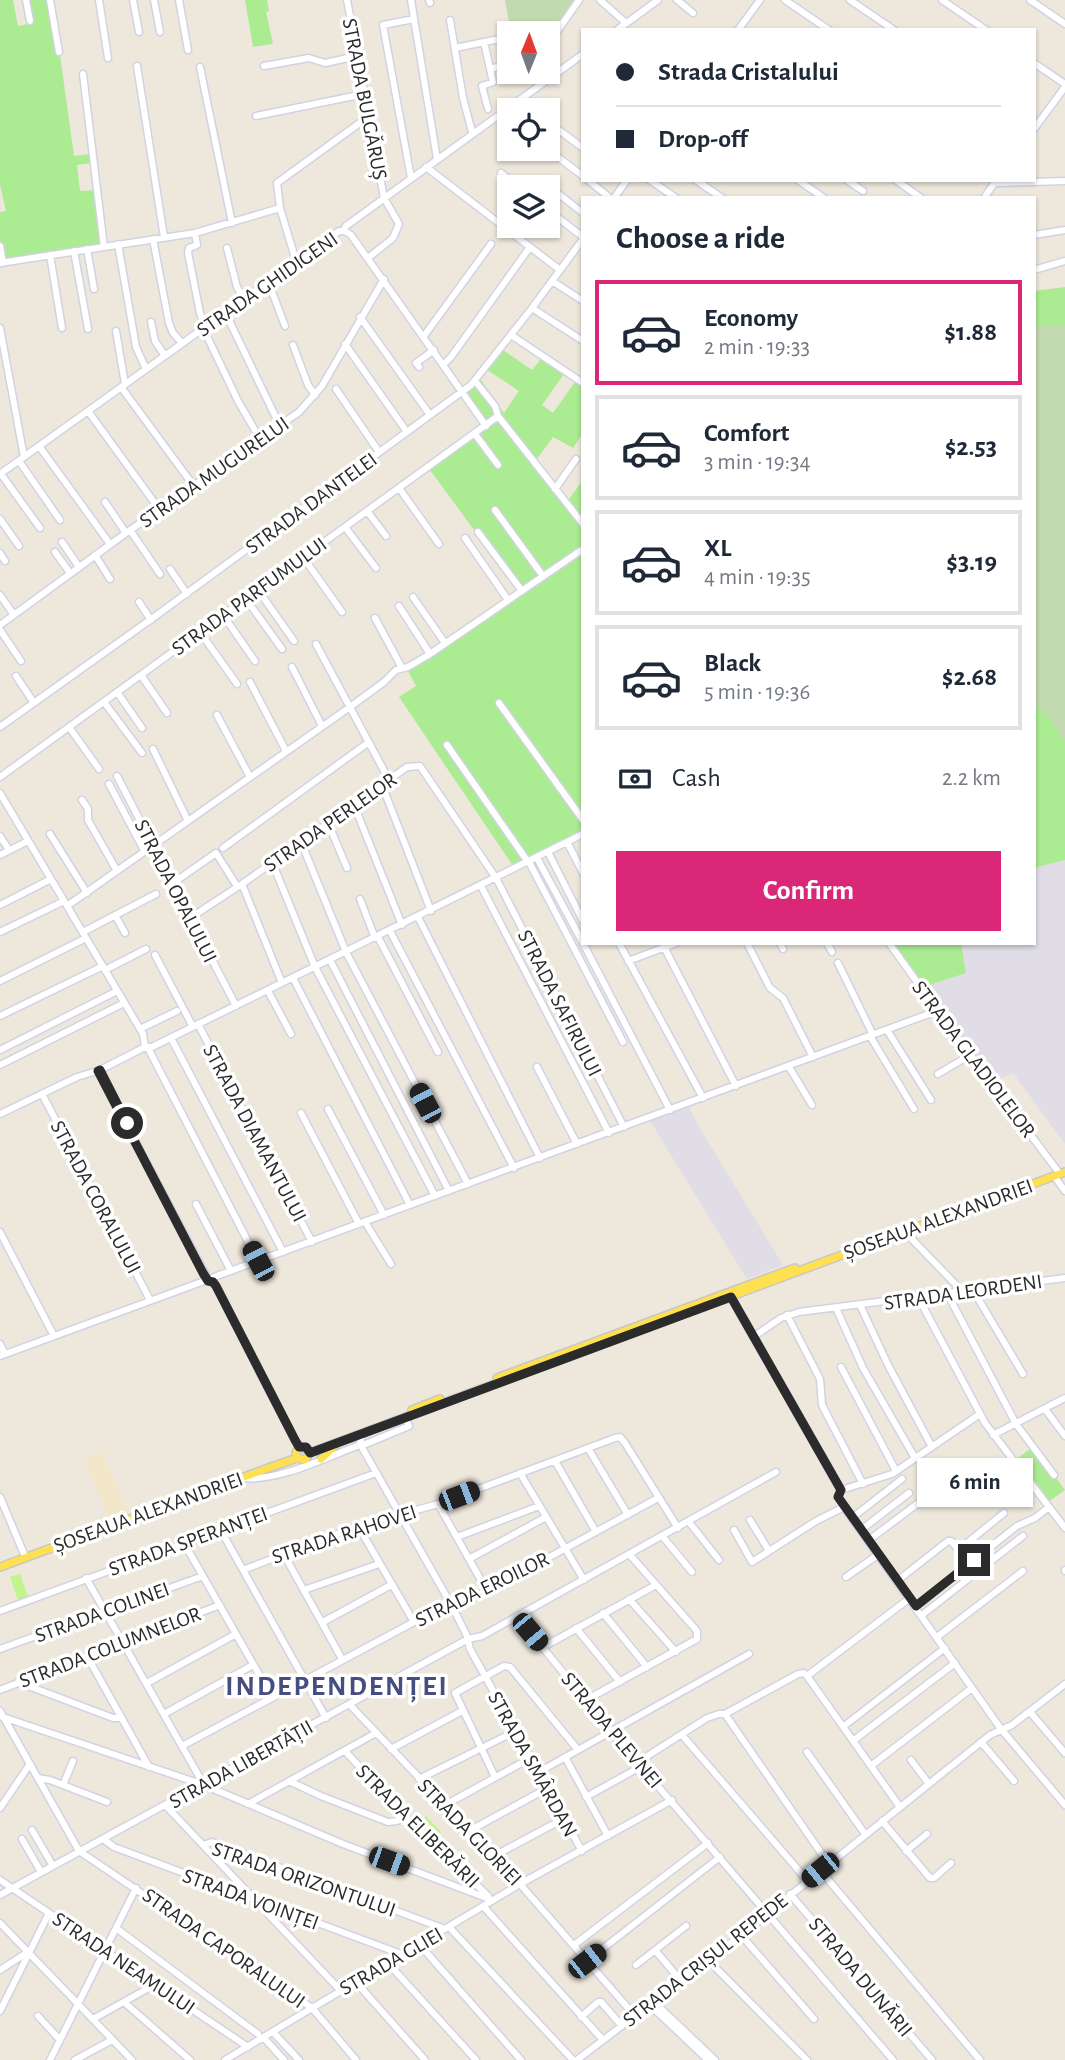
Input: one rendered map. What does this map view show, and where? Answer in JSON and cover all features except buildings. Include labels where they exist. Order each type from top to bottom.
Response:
[{"type":"main road","name":"ȘOSEAUA ALEXANDRIEI","points":[[309,1451],[338,1443],[1060,1174]]},
{"type":"main road","name":"ȘOSEAUA ALEXANDRIEI","points":[[309,1451],[772,1276],[816,1264]]},
{"type":"main road","points":[[321,1459],[338,1443]]},
{"type":"main road","points":[[297,1453],[305,1460],[309,1451]]},
{"type":"main road","points":[[297,1453],[309,1451]]},
{"type":"main road","name":"ȘOSEAUA ALEXANDRIEI","points":[[0,1565],[240,1478],[297,1453]]},
{"type":"main road","name":"ȘOSEAUA ALEXANDRIEI","points":[[0,1565],[297,1453]]},
{"type":"street","points":[[26,0],[30,21]]},
{"type":"street","points":[[50,0],[59,52]]},
{"type":"street","points":[[99,0],[108,58]]},
{"type":"street","points":[[133,0],[139,32]]},
{"type":"street","points":[[154,0],[160,32]]},
{"type":"street","points":[[179,0],[188,50]]},
{"type":"street","name":"STRADA BULGĂRUȘ","points":[[346,0],[384,198]]},
{"type":"street","points":[[411,0],[437,159]]},
{"type":"street","points":[[560,27],[579,0]]},
{"type":"street","points":[[600,0],[626,23]]},
{"type":"street","points":[[620,28],[658,0]]},
{"type":"street","points":[[677,0],[693,13]]},
{"type":"street","points":[[739,28],[760,0]]},
{"type":"street","points":[[785,0],[826,28]]},
{"type":"street","points":[[850,0],[891,28]]},
{"type":"street","points":[[942,0],[983,28]]},
{"type":"street","points":[[1030,0],[1065,24]]},
{"type":"street","points":[[411,178],[383,25],[415,20]]},
{"type":"street","points":[[450,20],[472,132]]},
{"type":"street","points":[[455,48],[497,39]]},
{"type":"street","points":[[484,42],[493,82],[482,86],[488,110]]},
{"type":"street","points":[[522,98],[581,55]]},
{"type":"street","points":[[264,66],[309,58],[325,63],[357,56]]},
{"type":"street","points":[[1036,64],[1065,85],[1036,126]]},
{"type":"street","points":[[137,66],[164,237]]},
{"type":"street","points":[[200,67],[232,223]]},
{"type":"street","points":[[490,69],[497,67]]},
{"type":"street","points":[[83,74],[104,247]]},
{"type":"street","points":[[256,116],[364,94]]},
{"type":"street","points":[[343,231],[346,226],[497,116]]},
{"type":"street","points":[[296,261],[280,208],[277,183],[368,117]]},
{"type":"street","points":[[560,131],[581,147]]},
{"type":"street","points":[[560,159],[581,174]]},
{"type":"street","points":[[426,167],[560,270]]},
{"type":"street","points":[[1036,181],[1065,181]]},
{"type":"street","points":[[591,182],[609,196]]},
{"type":"street","points":[[614,196],[625,182]]},
{"type":"street","points":[[653,182],[673,196]]},
{"type":"street","points":[[699,182],[719,196]]},
{"type":"street","points":[[801,182],[821,196]]},
{"type":"street","points":[[850,182],[863,191]]},
{"type":"street","points":[[899,182],[919,196]]},
{"type":"street","points":[[560,195],[581,212]]},
{"type":"street","name":"STRADA GHIDIGENI","points":[[0,474],[335,233],[343,231],[351,235],[368,258],[393,238],[399,228],[397,218],[384,198]]},
{"type":"street","points":[[0,246],[1,263],[195,233],[280,208]]},
{"type":"street","points":[[560,221],[581,241]]},
{"type":"street","points":[[1036,235],[1065,230]]},
{"type":"street","points":[[195,233],[197,244],[189,248],[188,253],[204,327],[238,401],[260,439]]},
{"type":"street","points":[[153,239],[169,323],[182,343]]},
{"type":"street","name":"STRADA DANTELEI","points":[[0,727],[187,594],[463,391],[511,335],[581,243]]},
{"type":"street","points":[[118,244],[136,346],[146,369]]},
{"type":"street","points":[[424,336],[491,244]]},
{"type":"street","points":[[444,364],[530,247]]},
{"type":"street","points":[[227,248],[233,278],[244,299]]},
{"type":"street","points":[[87,249],[94,289]]},
{"type":"street","points":[[74,251],[88,329]]},
{"type":"street","points":[[50,255],[62,328]]},
{"type":"street","points":[[368,258],[486,426]]},
{"type":"street","points":[[1036,269],[1065,261]]},
{"type":"street","name":"STRADA MUGURELUI","points":[[0,627],[128,531],[299,412],[315,396],[384,279]]},
{"type":"street","points":[[268,281],[285,326]]},
{"type":"street","points":[[552,281],[581,300]]},
{"type":"street","points":[[532,308],[581,340]]},
{"type":"street","points":[[225,312],[280,426]]},
{"type":"street","points":[[360,317],[430,415]]},
{"type":"street","points":[[151,322],[156,344],[165,356]]},
{"type":"street","points":[[0,328],[21,459],[60,520]]},
{"type":"street","points":[[116,331],[123,386],[193,485]]},
{"type":"street","points":[[511,335],[581,382]]},
{"type":"street","points":[[345,344],[407,432]]},
{"type":"street","points":[[293,345],[315,396]]},
{"type":"street","points":[[419,367],[416,363],[434,350]]},
{"type":"street","points":[[475,380],[497,409],[498,416],[581,522]]},
{"type":"street","points":[[336,389],[379,452]]},
{"type":"street","points":[[88,411],[159,509]]},
{"type":"street","name":"STRADA PARFUMULUI","points":[[0,777],[498,416]]},
{"type":"street","points":[[475,434],[498,465]]},
{"type":"street","points":[[38,447],[74,502]]},
{"type":"street","points":[[38,447],[110,544]]},
{"type":"street","points":[[555,489],[576,459]]},
{"type":"street","points":[[0,474],[40,528]]},
{"type":"street","points":[[399,488],[439,544]]},
{"type":"street","points":[[105,502],[160,574]]},
{"type":"street","points":[[495,510],[543,576]]},
{"type":"street","points":[[367,511],[386,536]]},
{"type":"street","points":[[0,519],[19,546]]},
{"type":"street","points":[[345,527],[376,568]]},
{"type":"street","points":[[478,532],[522,591]]},
{"type":"street","points":[[464,538],[508,600]]},
{"type":"street","points":[[62,542],[79,567]]},
{"type":"street","points":[[0,933],[87,893],[350,707],[396,670],[408,667],[430,654],[581,550]]},
{"type":"street","points":[[55,552],[70,573]]},
{"type":"street","points":[[0,553],[5,561]]},
{"type":"street","points":[[95,555],[110,579]]},
{"type":"street","points":[[303,557],[342,612]]},
{"type":"street","points":[[170,569],[187,594]]},
{"type":"street","points":[[258,590],[294,641]]},
{"type":"street","points":[[0,595],[14,615]]},
{"type":"street","points":[[413,597],[445,643]]},
{"type":"street","points":[[246,599],[282,649]]},
{"type":"street","points":[[139,602],[151,620]]},
{"type":"street","points":[[399,606],[430,654]]},
{"type":"street","points":[[223,615],[256,661]]},
{"type":"street","points":[[375,618],[402,668]]},
{"type":"street","points":[[0,627],[21,661]]},
{"type":"street","points":[[200,632],[237,684]]},
{"type":"street","points":[[316,644],[389,780]]},
{"type":"street","points":[[292,667],[322,726]]},
{"type":"street","points":[[141,675],[167,713]]},
{"type":"street","points":[[16,676],[34,703]]},
{"type":"street","points":[[250,682],[286,751]]},
{"type":"street","points":[[117,692],[142,728]]},
{"type":"street","points":[[104,702],[142,753]]},
{"type":"street","points":[[499,703],[581,817]]},
{"type":"street","points":[[217,715],[250,777]]},
{"type":"street","points":[[69,727],[99,769]]},
{"type":"street","points":[[223,848],[369,742]]},
{"type":"street","points":[[447,745],[528,862],[623,1042]]},
{"type":"street","points":[[153,749],[188,821]]},
{"type":"street","name":"STRADA PERLELOR","points":[[190,918],[407,767],[420,766]]},
{"type":"street","name":"STRADA SAFIRULUI","points":[[420,766],[496,878],[624,1127]]},
{"type":"street","name":"STRADA OPALULUI","points":[[117,776],[236,1006]]},
{"type":"street","points":[[109,784],[145,852]]},
{"type":"street","points":[[382,785],[431,911]]},
{"type":"street","points":[[0,794],[144,1038],[146,1047],[258,1261]]},
{"type":"street","points":[[82,800],[88,809],[90,825],[117,871]]},
{"type":"street","points":[[354,804],[402,925]]},
{"type":"street","points":[[328,823],[346,868]]},
{"type":"street","points":[[50,834],[87,893]]},
{"type":"street","points":[[0,1114],[77,1077],[171,1038],[581,835]]},
{"type":"street","points":[[0,836],[9,850]]},
{"type":"street","points":[[0,855],[29,841]]},
{"type":"street","points":[[302,842],[346,952],[468,1184]]},
{"type":"street","points":[[567,842],[581,869]]},
{"type":"street","points":[[548,852],[581,917]]},
{"type":"street","points":[[173,883],[216,853],[239,883],[282,984]]},
{"type":"street","points":[[537,858],[581,939]]},
{"type":"street","points":[[272,863],[316,967],[435,1196]]},
{"type":"street","points":[[0,905],[51,879]]},
{"type":"street","points":[[481,886],[609,1133]]},
{"type":"street","points":[[0,981],[156,894]]},
{"type":"street","points":[[360,899],[376,937],[438,1052]]},
{"type":"street","points":[[116,915],[125,933]]},
{"type":"street","points":[[418,917],[540,1158]]},
{"type":"street","points":[[390,931],[514,1168]]},
{"type":"street","points":[[584,945],[670,1110]]},
{"type":"street","points":[[620,945],[703,1098]]},
{"type":"street","points":[[643,945],[646,953]]},
{"type":"street","points":[[628,961],[670,945]]},
{"type":"street","points":[[748,945],[770,988],[783,999],[813,1057]]},
{"type":"street","points":[[828,945],[832,952]]},
{"type":"street","name":"STRADA GLADIOLELOR","points":[[890,945],[937,1012],[1060,1174],[1065,1191]]},
{"type":"street","points":[[664,947],[736,1086]]},
{"type":"street","points":[[0,1016],[146,949]]},
{"type":"street","name":"STRADA DIAMANTULUI","points":[[155,955],[196,1025],[312,1242]]},
{"type":"street","points":[[330,960],[449,1191]]},
{"type":"street","points":[[838,963],[871,1036],[914,1110]]},
{"type":"street","points":[[293,978],[410,1205]]},
{"type":"street","points":[[268,990],[291,1034]]},
{"type":"street","points":[[0,1050],[117,991]]},
{"type":"street","points":[[0,1065],[124,1003]]},
{"type":"street","points":[[139,1029],[177,1011]]},
{"type":"street","name":"STRADA DIAMANTULUI","points":[[2,1354],[937,1012]]},
{"type":"street","points":[[887,1030],[931,1100]]},
{"type":"street","name":"STRADA DIAMANTULUI","points":[[171,1038],[283,1252]]},
{"type":"street","points":[[938,1074],[970,1055]]},
{"type":"street","points":[[537,1067],[577,1144]]},
{"type":"street","points":[[789,1067],[812,1105]]},
{"type":"street","points":[[99,1070],[210,1278],[297,1453]]},
{"type":"street","name":"STRADA CORALULUI","points":[[42,1094],[150,1300]]},
{"type":"street","points":[[328,1109],[384,1215]]},
{"type":"street","points":[[301,1113],[362,1223],[391,1264]]},
{"type":"street","points":[[196,1204],[231,1271]]},
{"type":"street","points":[[904,1231],[962,1291]]},
{"type":"street","points":[[0,1232],[54,1336]]},
{"type":"street","name":"STRADA LEORDENI","points":[[753,1337],[787,1315],[799,1312],[1065,1278]]},
{"type":"street","points":[[973,1290],[1023,1374]]},
{"type":"street","points":[[947,1293],[1016,1423],[1054,1475]]},
{"type":"street","points":[[731,1297],[841,1490]]},
{"type":"street","points":[[918,1297],[993,1435],[1065,1528]]},
{"type":"street","name":"STRADA LEORDENI","points":[[860,1305],[888,1365],[932,1447]]},
{"type":"street","points":[[836,1308],[863,1368],[915,1458]]},
{"type":"street","points":[[787,1315],[820,1379],[822,1405],[863,1484]]},
{"type":"street","points":[[0,1344],[2,1354]]},
{"type":"street","points":[[841,1367],[896,1471]]},
{"type":"street","points":[[993,1435],[1065,1398]]},
{"type":"street","points":[[1045,1409],[1065,1436]]},
{"type":"street","points":[[980,1414],[896,1471],[841,1490],[838,1495],[1001,1729],[1065,1805]]},
{"type":"street","points":[[240,1478],[270,1477],[360,1445],[409,1426],[405,1418]]},
{"type":"street","points":[[360,1445],[362,1433]]},
{"type":"street","name":"STRADA RAHOVEI","points":[[243,1570],[358,1526],[438,1504],[620,1437],[678,1528]]},
{"type":"street","name":"STRADA SMÂRDAN","points":[[360,1445],[452,1606],[484,1676],[582,1851]]},
{"type":"street","points":[[588,1448],[628,1515]]},
{"type":"street","points":[[555,1461],[596,1532]]},
{"type":"street","name":"STRADA LIBERTĂȚII","points":[[0,1895],[468,1639],[482,1636],[776,1472]]},
{"type":"street","name":"STRADA SPERANȚEI","points":[[0,1611],[376,1473]]},
{"type":"street","points":[[520,1474],[584,1580]]},
{"type":"street","points":[[869,1541],[957,1474]]},
{"type":"street","points":[[852,1518],[902,1479]]},
{"type":"street","points":[[861,1530],[909,1493]]},
{"type":"street","points":[[0,1497],[24,1554]]},
{"type":"street","name":"STRADA EROILOR","points":[[182,1746],[414,1622],[487,1591],[658,1498]]},
{"type":"street","points":[[438,1504],[487,1591]]},
{"type":"street","points":[[457,1538],[539,1506]]},
{"type":"street","points":[[734,1530],[752,1562],[816,1521],[844,1507]]},
{"type":"street","points":[[916,1606],[1017,1526],[1035,1518],[1049,1507]]},
{"type":"street","points":[[897,1581],[948,1541],[957,1548],[962,1548],[1004,1513]]},
{"type":"street","points":[[469,1559],[545,1517]]},
{"type":"street","points":[[750,1520],[769,1551]]},
{"type":"street","points":[[689,1522],[719,1560]]},
{"type":"street","points":[[358,1526],[414,1622]]},
{"type":"street","points":[[220,1529],[326,1717]]},
{"type":"street","points":[[922,1615],[1023,1536]]},
{"type":"street","points":[[663,1537],[691,1572]]},
{"type":"street","points":[[184,1543],[272,1697]]},
{"type":"street","points":[[283,1553],[342,1659]]},
{"type":"street","points":[[846,1577],[879,1554]]},
{"type":"street","points":[[586,1700],[695,1641],[698,1633],[630,1555]]},
{"type":"street","points":[[304,1590],[379,1564]]},
{"type":"street","points":[[937,1637],[1023,1571]]},
{"type":"street","name":"STRADA COLINEI","points":[[0,1649],[203,1576]]},
{"type":"street","points":[[86,1578],[204,1785]]},
{"type":"street","points":[[542,1647],[656,1584]]},
{"type":"street","points":[[323,1622],[391,1585]]},
{"type":"street","points":[[807,1676],[910,1598]]},
{"type":"street","points":[[629,1599],[676,1652]]},
{"type":"street","name":"STRADA COLUMNELOR","points":[[0,1690],[220,1605]]},
{"type":"street","points":[[603,1613],[647,1667]]},
{"type":"street","name":"STRADA PLEVNEI","points":[[517,1616],[611,1731],[893,2060]]},
{"type":"street","points":[[576,1628],[620,1682]]},
{"type":"street","points":[[146,1683],[236,1634]]},
{"type":"street","points":[[844,1726],[945,1648]]},
{"type":"street","points":[[537,1773],[749,1654]]},
{"type":"street","points":[[88,1656],[150,1768]]},
{"type":"street","points":[[854,1740],[955,1663]]},
{"type":"street","points":[[164,1714],[253,1665]]},
{"type":"street","name":"STRADA SMÂRDAN","points":[[484,1676],[504,1666],[510,1667],[578,1750]]},
{"type":"street","points":[[586,1797],[707,1718],[725,1714],[804,1673],[901,1807]]},
{"type":"street","points":[[484,1676],[456,1691],[454,1695],[495,1777]]},
{"type":"street","points":[[19,1682],[113,1718],[122,1718]]},
{"type":"street","name":"STRADA CRIȘUL REPEDE","points":[[575,2060],[741,1935],[981,1742],[1012,1725],[1065,1684]]},
{"type":"street","points":[[872,1765],[972,1688]]},
{"type":"street","name":"STRADA GLORIEI","points":[[350,1705],[520,1884],[635,2016]]},
{"type":"street","points":[[391,1749],[462,1711]]},
{"type":"street","points":[[1030,1712],[1065,1753]]},
{"type":"street","points":[[725,1714],[828,1863]]},
{"type":"street","points":[[1,1715],[79,1851]]},
{"type":"street","points":[[1,1715],[204,1785],[343,1844],[492,1900]]},
{"type":"street","points":[[419,1779],[514,1732]]},
{"type":"street","points":[[248,1804],[376,1733]]},
{"type":"street","name":"STRADA CRIȘUL REPEDE","points":[[682,1735],[807,1880]]},
{"type":"street","points":[[981,1742],[1014,1781]]},
{"type":"street","name":"STRADA ELIBERĂRII","points":[[345,1751],[404,1815],[492,1900]]},
{"type":"street","points":[[807,1752],[865,1834]]},
{"type":"street","points":[[565,1758],[608,1836]]},
{"type":"street","points":[[444,1805],[529,1759]]},
{"type":"street","points":[[911,1760],[929,1784]]},
{"type":"street","points":[[63,1785],[72,1761]]},
{"type":"street","points":[[0,1808],[30,1764]]},
{"type":"street","points":[[185,1779],[191,1776],[195,1769]]},
{"type":"street","points":[[38,1778],[107,1802]]},
{"type":"street","points":[[289,1781],[388,1822],[397,1821],[404,1815]]},
{"type":"street","points":[[469,1831],[546,1789]]},
{"type":"street","name":"STRADA GLIEI","points":[[225,2060],[492,1900],[671,1800]]},
{"type":"street","points":[[166,1805],[340,1990]]},
{"type":"street","points":[[494,1856],[563,1819]]},
{"type":"street","points":[[882,1821],[932,1878],[951,1863]]},
{"type":"street","points":[[32,1830],[53,1866]]},
{"type":"street","points":[[906,1851],[927,1834]]},
{"type":"street","points":[[22,1839],[41,1872]]},
{"type":"street","name":"STRADA VOINȚEI","points":[[103,1839],[114,1847],[402,1954]]},
{"type":"street","name":"STRADA ORIZONTULUI","points":[[203,1845],[212,1842],[447,1928]]},
{"type":"street","points":[[574,1945],[708,1843]]},
{"type":"street","name":"STRADA CAPORALULUI","points":[[79,1851],[312,2008],[356,2060]]},
{"type":"street","points":[[587,1961],[720,1857]]},
{"type":"street","points":[[820,1870],[980,2060]]},
{"type":"street","name":"STRADA NEAMULUI","points":[[0,1880],[248,2047]]},
{"type":"street","points":[[50,2060],[136,1888]]},
{"type":"street","name":"STRADA DUNĂRII","points":[[790,1894],[932,2060]]},
{"type":"street","name":"STRADA CRIȘUL REPEDE","points":[[483,1906],[603,2040]]},
{"type":"street","points":[[0,2011],[49,1913]]},
{"type":"street","points":[[0,1923],[132,2060]]},
{"type":"street","points":[[430,1924],[433,1928],[431,1937]]},
{"type":"street","points":[[636,1965],[686,1926]]},
{"type":"street","points":[[116,1928],[261,2036],[284,2060]]},
{"type":"street","points":[[447,1928],[575,2060]]},
{"type":"street","points":[[0,1935],[7,1930]]},
{"type":"street","points":[[741,1935],[814,2019]]},
{"type":"street","points":[[418,1944],[521,2060]]},
{"type":"street","points":[[655,1950],[681,1981]]},
{"type":"street","points":[[0,1970],[29,1952]]},
{"type":"street","points":[[708,1960],[807,2060]]},
{"type":"street","points":[[387,1962],[476,2060]]},
{"type":"street","points":[[355,1981],[425,2060]]},
{"type":"street","points":[[93,2019],[156,1984]]},
{"type":"street","points":[[124,2002],[190,2060]]},
{"type":"street","points":[[581,2017],[601,2002],[622,2026]]},
{"type":"street","points":[[652,2003],[708,2060]]},
{"type":"street","points":[[652,2003],[715,2060]]},
{"type":"street","points":[[38,2016],[60,2040]]},
{"type":"street","points":[[273,2032],[299,2060]]},
{"type":"street","points":[[75,2060],[112,2039]]},
{"type":"shaded area","points":[[1065,860],[1065,1144],[1013,1073],[995,1081],[924,987],[966,973],[961,945],[1036,945],[1036,867]]},
{"type":"shaded area","points":[[689,1107],[783,1265],[747,1279],[650,1121]]},
{"type":"shaded area","points":[[103,1451],[127,1511],[108,1517],[84,1459]]},
{"type":"green space","points":[[0,0],[13,0],[18,26],[33,23],[29,0],[48,0],[57,55],[60,55],[74,156],[91,154],[92,163],[77,165],[80,191],[95,190],[101,245],[0,260],[0,212],[6,211],[0,185]]},
{"type":"green space","points":[[245,0],[267,0],[269,11],[266,12],[273,44],[253,47]]},
{"type":"green space","points":[[505,0],[574,0],[560,21],[509,21]]},
{"type":"green space","points":[[1065,287],[1065,860],[1036,867],[1036,486],[1058,326],[1036,325],[1036,291]]},
{"type":"green space","points":[[1036,325],[1065,325],[1065,742],[1046,713],[1036,706]]},
{"type":"green space","points":[[503,350],[532,370],[541,359],[564,374],[542,405],[553,413],[575,382],[581,386],[581,436],[573,448],[553,437],[534,463],[564,506],[581,483],[581,832],[513,866],[399,697],[416,686],[408,671],[519,591],[430,470],[488,426],[463,386],[477,374],[504,413],[519,391],[487,370]]},
{"type":"green space","points":[[895,945],[961,945],[966,973],[924,987]]},
{"type":"green space","points":[[1033,1447],[1065,1490],[1048,1502],[1016,1459]]},
{"type":"green space","points":[[20,1574],[28,1596],[18,1600],[10,1577]]},
{"type":"green space","points":[[426,1816],[441,1832],[433,1839],[419,1824]]},
{"type":"district","name":"INDEPENDENȚEI","points":[[337,1685]]},
{"type":"route","points":[[127,1123],[100,1070],[98,1071],[203,1273],[208,1281],[216,1286],[295,1440],[299,1447],[306,1447],[310,1453],[731,1297],[841,1490],[838,1497],[916,1606],[974,1560]]}]
